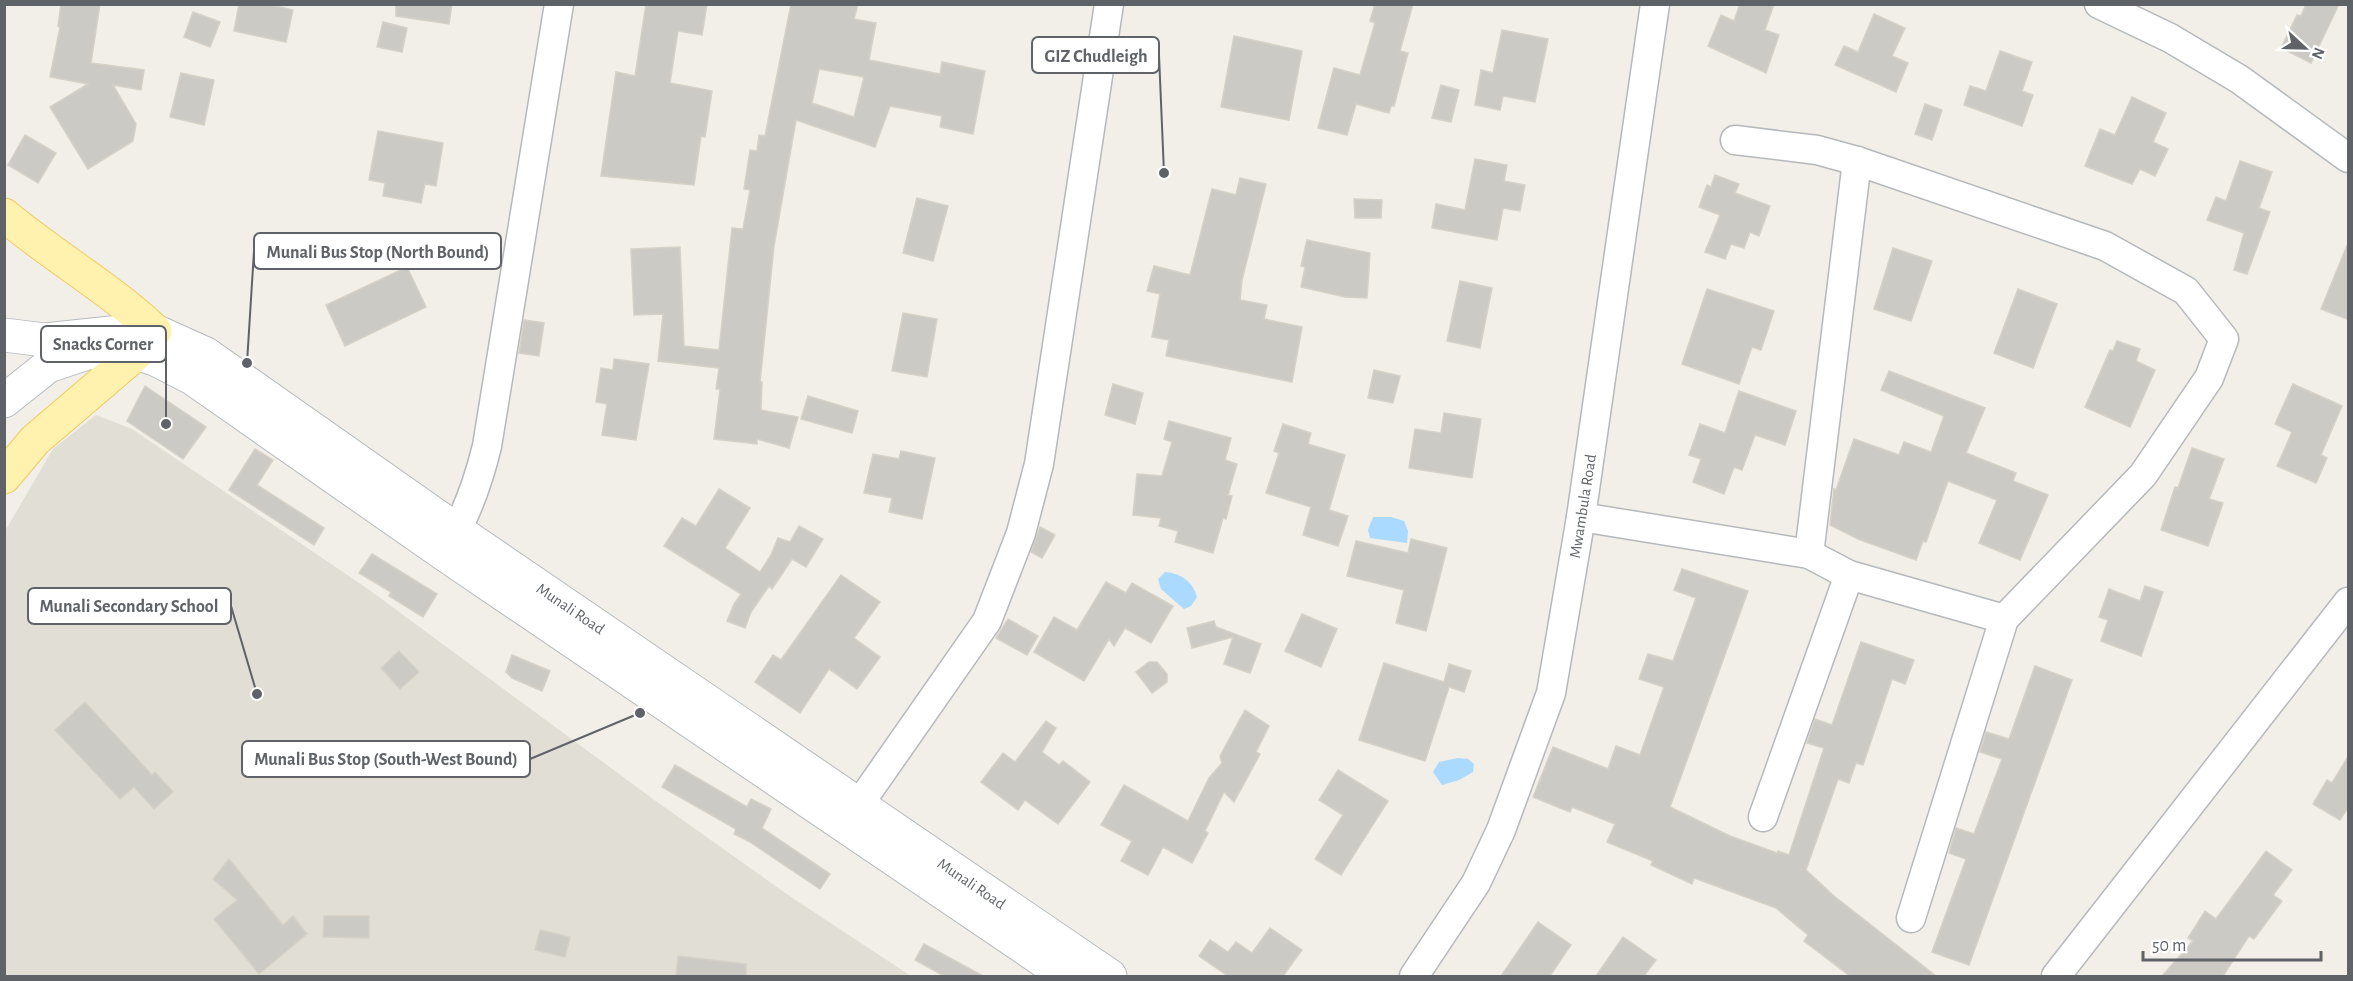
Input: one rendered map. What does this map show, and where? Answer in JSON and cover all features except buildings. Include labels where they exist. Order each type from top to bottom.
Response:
[{"type":"main road","points":[[4,215],[103,286],[154,340],[35,440],[4,477]]},
{"type":"main road","name":"Munali Road","points":[[4,335],[45,340],[111,333],[154,340]]},
{"type":"main road","name":"Munali Road","points":[[154,340],[155,359],[192,378],[451,542],[851,815],[1110,976]]},
{"type":"main road","name":"Munali Road","points":[[4,401],[42,370],[63,360],[87,353],[130,351],[154,340]]},
{"type":"main road","name":"Munali Road","points":[[851,815],[1066,976]]},
{"type":"street","points":[[451,542],[480,477],[487,447],[559,4]]},
{"type":"street","points":[[851,815],[987,621],[1021,533],[1039,464],[1109,4]]},
{"type":"street","name":"Mwambula Road","points":[[1414,976],[1434,950],[1476,883],[1501,830],[1551,693],[1581,517],[1655,4]]},
{"type":"street","points":[[2099,4],[2170,38],[2239,79],[2349,158]]},
{"type":"street","points":[[1735,140],[1817,150],[1857,161],[2105,246],[2186,291],[2224,339],[2209,378],[2143,476],[2004,619],[1911,918]]},
{"type":"street","points":[[1809,554],[1857,161]]},
{"type":"street","points":[[1581,517],[1809,554],[1849,575],[2004,619]]},
{"type":"street","points":[[1763,817],[1849,575]]},
{"type":"street","points":[[2056,976],[2349,602]]},
{"type":"shaded area","points":[[96,415],[132,429],[368,589],[653,799],[791,897],[911,976],[5,976],[5,531],[53,449]]},
{"type":"water","points":[[1373,517],[1391,517],[1404,521],[1408,531],[1407,543],[1370,538],[1368,530]]},
{"type":"water","points":[[1165,572],[1181,576],[1193,587],[1197,597],[1191,606],[1184,609],[1161,589],[1158,579]]},
{"type":"water","points":[[1458,758],[1468,759],[1474,764],[1473,772],[1459,780],[1442,785],[1433,772],[1439,762]]},
{"type":"place","name":"GIZ Chudleigh","points":[[1164,173]]},
{"type":"place","name":"Munali Bus Stop (North Bound)","points":[[247,363]]},
{"type":"place","name":"Snacks Corner","points":[[166,424]]},
{"type":"place","name":"Munali Secondary School","points":[[257,694]]},
{"type":"place","name":"Munali Bus Stop (South-West Bound)","points":[[640,713]]}]
